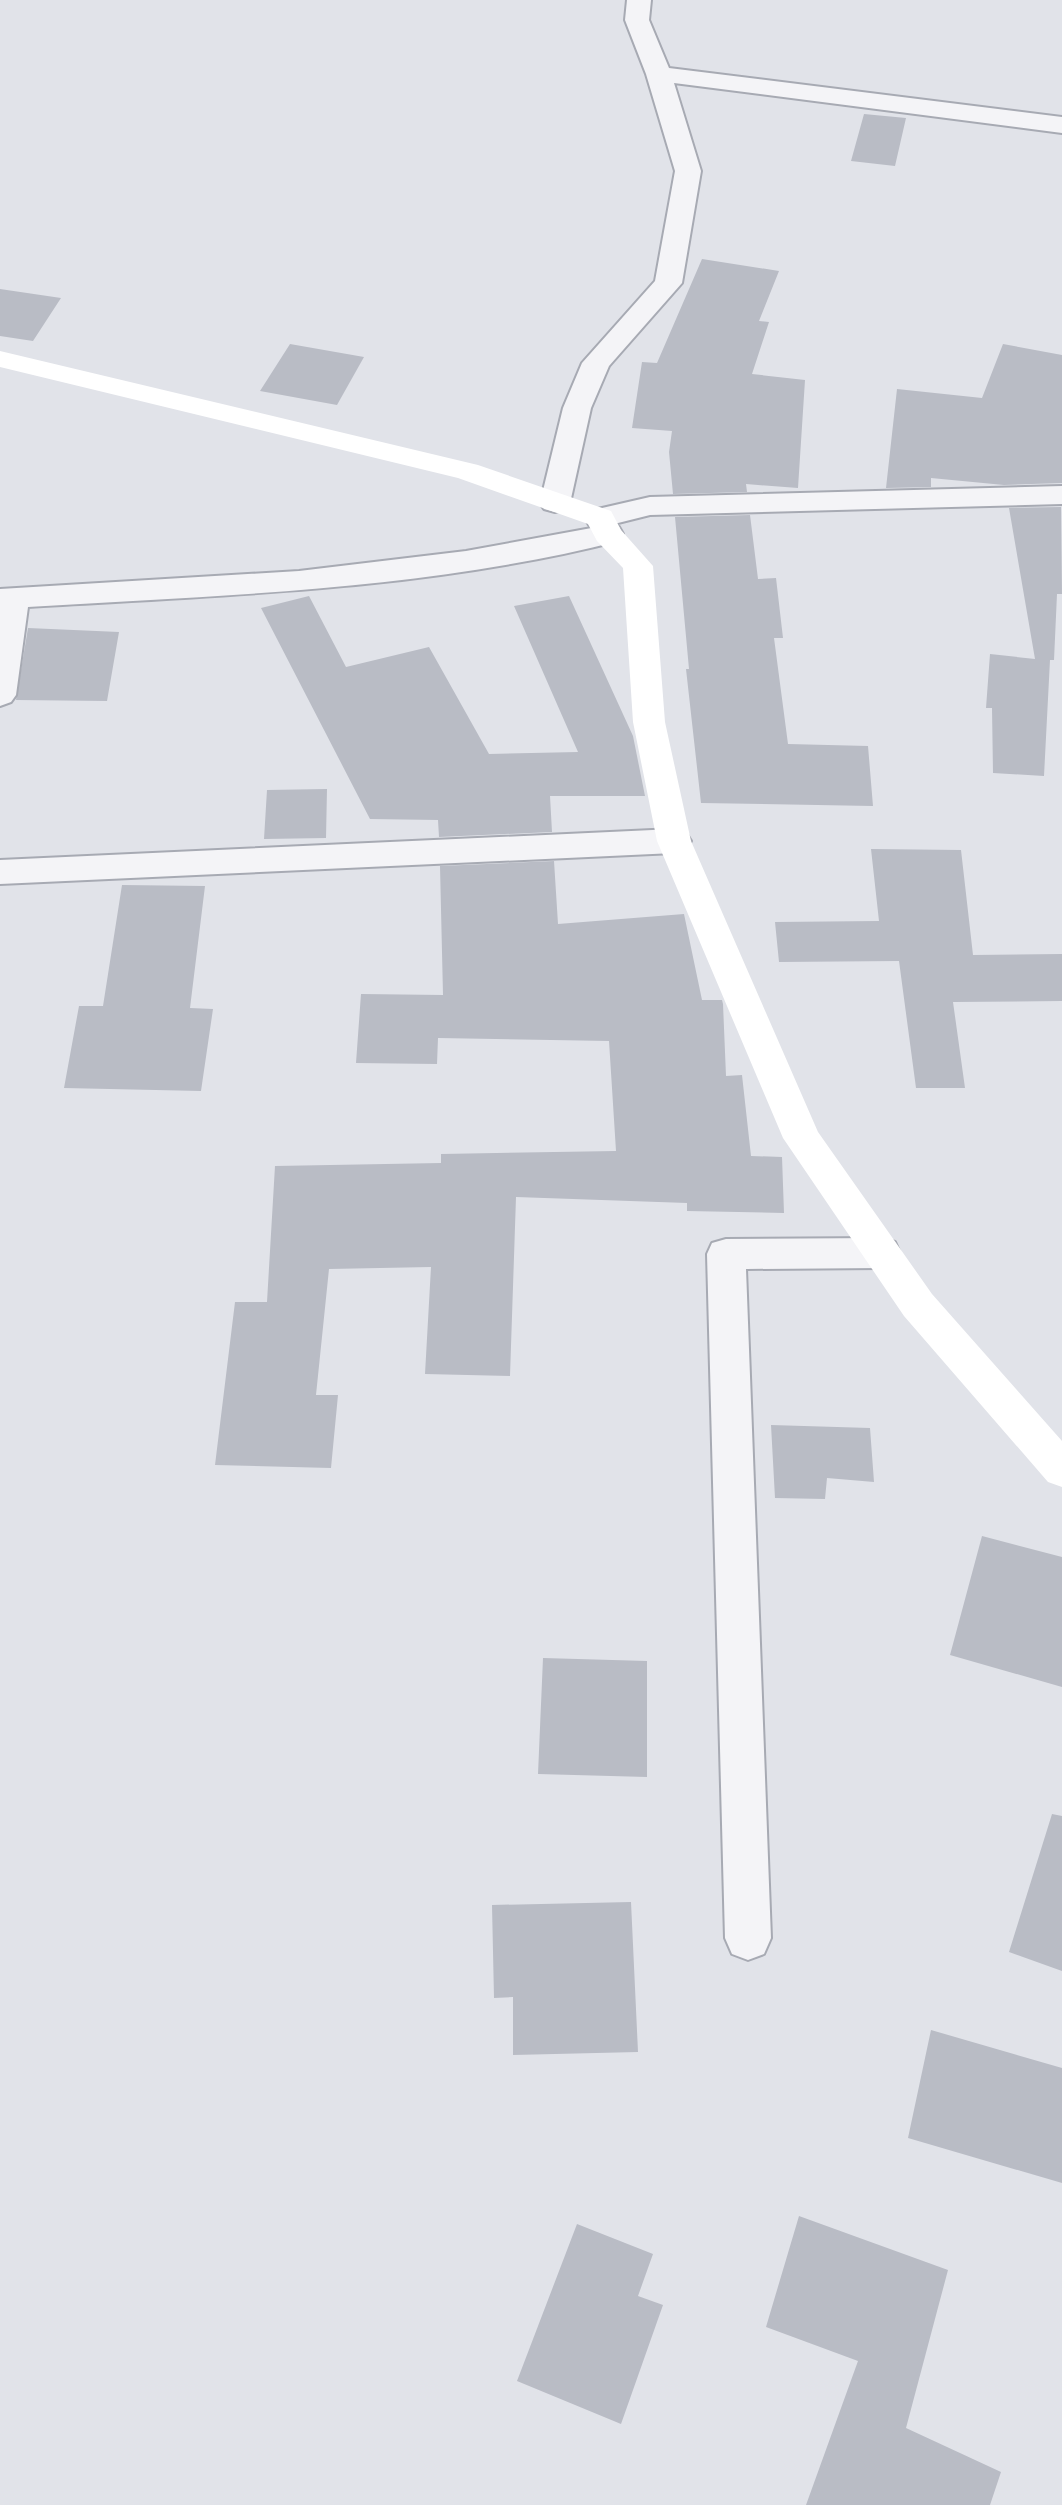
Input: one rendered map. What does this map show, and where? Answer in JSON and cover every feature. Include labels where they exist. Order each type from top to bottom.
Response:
[{"type":"street","points":[[555,503],[577,408],[596,363],[668,283],[688,171],[659,75],[637,20],[639,0]]},
{"type":"street","points":[[659,75],[1062,125]]},
{"type":"street","points":[[0,359],[468,471],[555,503],[604,526],[638,566],[649,722],[674,841],[802,1138],[918,1305],[1062,1470]]},
{"type":"street","points":[[0,695],[7,599],[299,581],[466,561],[604,526],[650,506],[1062,495]]},
{"type":"street","points":[[0,872],[674,841]]},
{"type":"street","points":[[748,1938],[726,1254],[881,1253]]},
{"type":"building","points":[[864,114],[906,118],[895,166],[851,161]]},
{"type":"building","points":[[702,259],[779,271],[759,321],[769,322],[752,374],[805,380],[798,488],[746,484],[747,492],[673,494],[669,452],[672,431],[632,428],[642,362],[657,363]]},
{"type":"building","points":[[0,289],[61,298],[33,341],[0,336]]},
{"type":"building","points":[[290,344],[364,357],[337,405],[260,391]]},
{"type":"building","points":[[1003,344],[1062,355],[1062,483],[1004,485],[931,478],[931,487],[886,488],[897,389],[982,398]]},
{"type":"building","points":[[1061,507],[1062,594],[1057,594],[1054,660],[1050,660],[1044,776],[993,773],[992,708],[986,708],[990,654],[1035,659],[1009,508]]},
{"type":"building","points":[[750,515],[758,579],[776,578],[783,638],[774,638],[788,744],[868,746],[873,806],[701,803],[686,669],[689,669],[675,517]]},
{"type":"building","points":[[309,596],[346,667],[429,647],[489,754],[578,752],[514,606],[569,596],[633,736],[645,796],[550,796],[552,832],[439,837],[438,820],[370,819],[261,608]]},
{"type":"building","points":[[28,628],[119,632],[107,701],[16,700]]},
{"type":"building","points":[[327,789],[326,838],[264,839],[267,790]]},
{"type":"building","points":[[871,849],[961,850],[973,955],[1062,954],[1062,1001],[953,1002],[965,1088],[916,1088],[899,961],[779,962],[775,922],[879,921]]},
{"type":"building","points":[[554,861],[558,924],[684,914],[702,1000],[722,1000],[726,1076],[742,1075],[751,1156],[782,1157],[784,1213],[687,1211],[687,1203],[516,1197],[510,1376],[425,1374],[431,1267],[329,1269],[316,1395],[338,1395],[331,1468],[215,1465],[235,1302],[267,1302],[275,1166],[441,1163],[441,1154],[616,1151],[609,1041],[438,1038],[437,1064],[356,1063],[361,994],[443,995],[440,866]]},
{"type":"building","points":[[122,885],[205,886],[190,1008],[213,1009],[201,1091],[64,1088],[79,1006],[103,1006]]},
{"type":"building","points":[[771,1425],[870,1428],[874,1482],[827,1478],[825,1499],[775,1498]]},
{"type":"building","points":[[982,1536],[1062,1557],[1062,1687],[950,1655]]},
{"type":"building","points":[[543,1658],[647,1661],[647,1777],[538,1774]]},
{"type":"building","points":[[1052,1814],[1062,1816],[1062,1971],[1009,1952]]},
{"type":"building","points":[[631,1902],[638,2052],[513,2055],[513,1997],[494,1998],[492,1905]]},
{"type":"building","points":[[931,2030],[1062,2068],[1062,2183],[908,2138]]},
{"type":"building","points":[[799,2216],[948,2270],[906,2428],[1001,2472],[990,2505],[806,2505],[858,2361],[766,2327]]},
{"type":"building","points":[[577,2224],[653,2254],[638,2296],[663,2305],[621,2424],[517,2381]]}]
